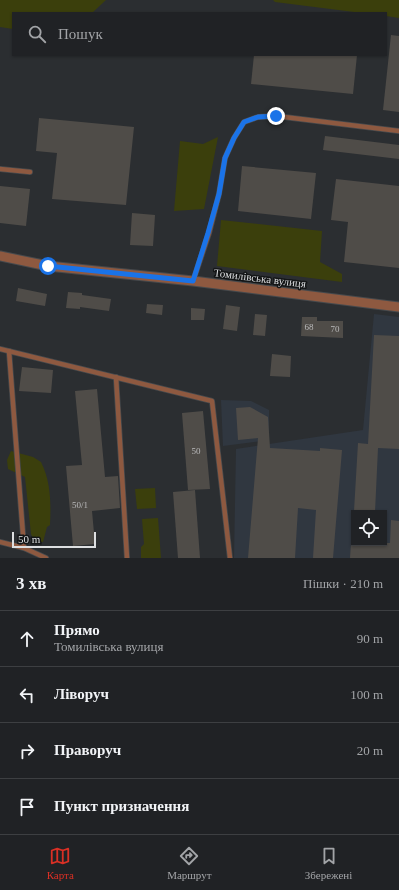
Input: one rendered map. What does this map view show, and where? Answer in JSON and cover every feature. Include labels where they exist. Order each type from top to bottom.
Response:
[{"type":"street","name":"Томилівська вулиця","points":[[0,256],[48,266],[193,281],[399,307]]},
{"type":"lane","points":[[193,281],[219,194],[225,158],[234,138],[244,122],[258,117],[276,116],[399,131]]},
{"type":"lane","points":[[0,169],[30,172]]},
{"type":"lane","points":[[0,349],[212,401],[230,558]]},
{"type":"lane","points":[[10,351],[24,548]]},
{"type":"lane","points":[[116,377],[127,558]]},
{"type":"lane","points":[[0,542],[24,548],[46,558]]},
{"type":"shaded area","points":[[374,314],[399,317],[399,558],[234,558],[236,449],[363,430]]},
{"type":"shaded area","points":[[221,400],[251,401],[269,410],[269,440],[223,446]]},
{"type":"green space","points":[[0,0],[106,0],[93,12],[12,12],[12,29],[0,27]]},
{"type":"green space","points":[[273,0],[399,0],[399,18],[387,16],[387,12],[354,12],[275,2]]},
{"type":"green space","points":[[218,137],[204,209],[174,211],[180,141],[203,144]]},
{"type":"green space","points":[[221,220],[322,231],[320,262],[342,274],[342,282],[217,266]]},
{"type":"green space","points":[[11,451],[33,457],[41,462],[47,477],[50,493],[50,525],[47,527],[43,542],[35,543],[31,534],[25,477],[8,469],[7,460]]},
{"type":"green space","points":[[155,488],[156,508],[137,509],[135,489]]},
{"type":"green space","points":[[158,518],[161,558],[141,558],[141,547],[144,544],[142,519]]},
{"type":"building","points":[[391,35],[399,36],[399,112],[383,110]]},
{"type":"building","points":[[254,56],[357,56],[353,94],[251,84]]},
{"type":"building","points":[[39,118],[134,127],[126,205],[52,199],[57,153],[36,151]]},
{"type":"building","points":[[325,136],[399,145],[399,159],[323,150]]},
{"type":"building","points":[[242,166],[316,173],[311,219],[238,211]]},
{"type":"building","points":[[336,179],[399,186],[399,268],[344,262],[348,222],[331,220]]},
{"type":"building","points":[[0,186],[30,189],[26,226],[0,223]]},
{"type":"building","points":[[132,213],[155,215],[153,246],[130,245]]},
{"type":"building","points":[[18,288],[47,294],[45,306],[16,301]]},
{"type":"building","points":[[68,292],[82,293],[82,295],[111,299],[109,311],[80,307],[80,309],[66,308]]},
{"type":"building","points":[[147,304],[163,305],[162,315],[146,313]]},
{"type":"building","points":[[226,305],[240,307],[237,331],[223,329]]},
{"type":"building","points":[[191,308],[205,309],[204,320],[191,320]]},
{"type":"building","points":[[255,314],[267,315],[265,336],[253,335]]},
{"type":"building","points":[[302,317],[317,317],[317,321],[343,321],[343,338],[301,336]]},
{"type":"building","points":[[374,335],[399,336],[399,449],[378,448],[375,510],[354,510],[358,443],[368,444]]},
{"type":"building","points":[[272,354],[291,356],[290,377],[270,376]]},
{"type":"building","points":[[22,367],[53,370],[51,393],[19,391]]},
{"type":"building","points":[[97,389],[105,477],[118,476],[120,508],[92,511],[95,544],[73,546],[66,466],[82,465],[75,391]]},
{"type":"building","points":[[250,407],[268,417],[270,448],[320,451],[320,448],[342,450],[333,558],[313,558],[316,510],[298,508],[295,558],[248,558],[258,438],[238,440],[236,408]]},
{"type":"building","points":[[203,411],[210,489],[188,490],[182,413]]},
{"type":"building","points":[[195,490],[200,558],[178,558],[173,492]]},
{"type":"building","points":[[391,520],[399,521],[399,558],[350,558],[351,543],[351,546],[387,546],[387,543],[390,543]]},
{"type":"route","points":[[48,266],[193,281],[219,194],[225,158],[234,138],[244,122],[258,117],[276,116]]}]
